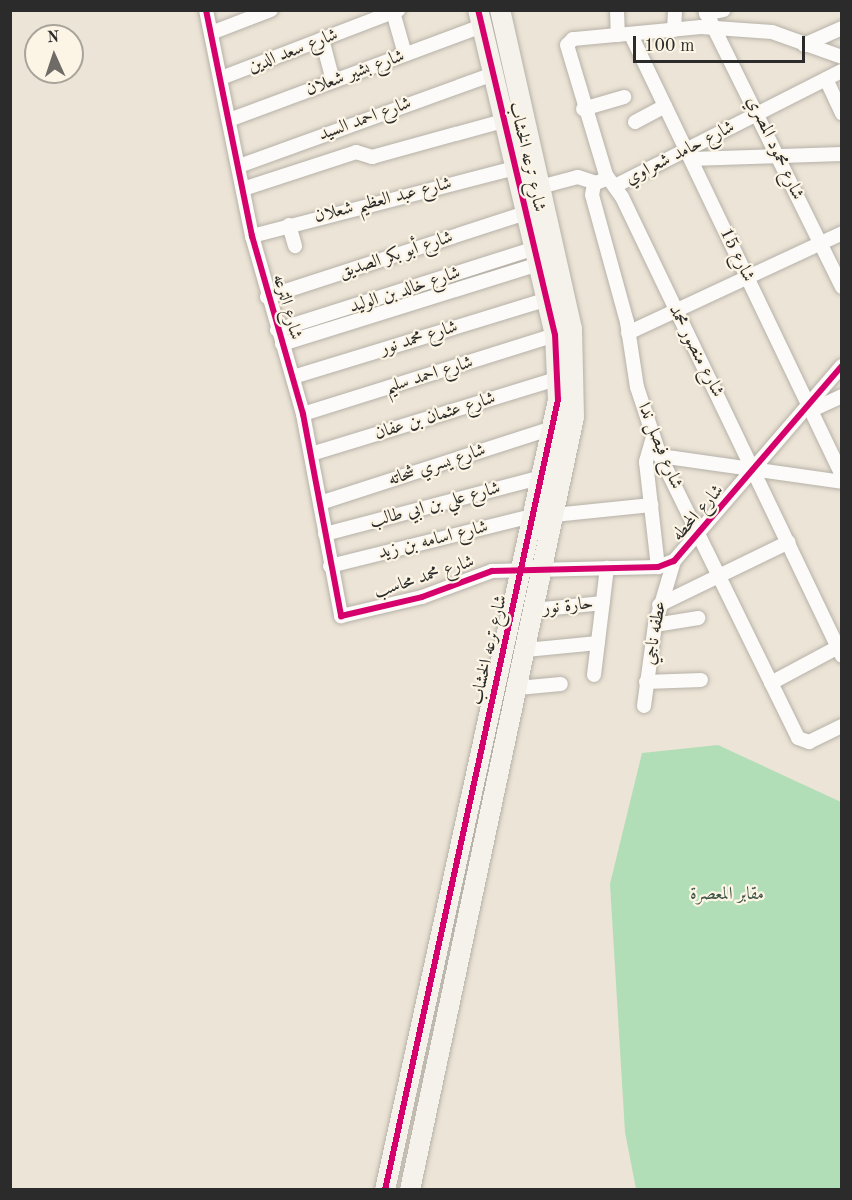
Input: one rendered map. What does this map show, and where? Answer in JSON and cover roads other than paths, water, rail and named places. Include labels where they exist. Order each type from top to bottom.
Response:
[{"type":"street","name":"شارع الترعه","points":[[206,10],[252,236],[267,297],[303,414],[339,612]]},
{"type":"street","points":[[211,33],[271,10]]},
{"type":"street","name":"شارع ترعه الخشاب","points":[[385,1190],[522,570],[545,515],[574,417],[576,358],[500,10]]},
{"type":"street","points":[[617,10],[625,35],[674,30],[761,30],[842,57]]},
{"type":"street","points":[[674,30],[675,10]]},
{"type":"street","points":[[705,12],[724,10]]},
{"type":"street","points":[[395,11],[405,54]]},
{"type":"street","name":"شارع سعد الدين","points":[[221,78],[395,11]]},
{"type":"street","name":"شارع محمود المصري","points":[[705,12],[718,31],[842,288]]},
{"type":"street","name":"شارع ترعه الخشاب","points":[[410,1190],[542,570],[546,476],[555,426],[560,378],[555,335],[480,18]]},
{"type":"street","name":"شارع بشير شعلان","points":[[229,120],[405,54],[480,18]]},
{"type":"street","points":[[804,45],[842,28]]},
{"type":"street","name":"شارع منصور محمد","points":[[625,35],[568,42],[583,109],[606,182],[756,470],[840,649]]},
{"type":"street","name":"شارع 15","points":[[625,35],[665,106],[842,475]]},
{"type":"street","points":[[322,39],[333,81]]},
{"type":"street","name":"شارع حامد شعراوي","points":[[606,182],[688,154],[758,113],[842,71]]},
{"type":"street","name":"شارع احمد السيد","points":[[238,166],[492,74]]},
{"type":"street","points":[[826,79],[842,113]]},
{"type":"street","points":[[583,109],[624,98]]},
{"type":"street","points":[[635,122],[665,106]]},
{"type":"street","points":[[243,189],[356,152],[372,157],[503,121]]},
{"type":"street","points":[[688,154],[778,156],[842,154]]},
{"type":"street","name":"شارع عبد العظيم شعلان","points":[[252,236],[514,168]]},
{"type":"street","points":[[540,187],[578,177],[606,182]]},
{"type":"street","name":"شارع فيصل ندا","points":[[606,182],[592,195],[653,437],[660,456],[798,738],[808,742],[842,726]]},
{"type":"street","name":"شارع أبو بكر الصديق","points":[[267,297],[525,213]]},
{"type":"street","points":[[289,225],[295,246]]},
{"type":"street","points":[[628,333],[842,233]]},
{"type":"street","points":[[282,344],[535,257]]},
{"type":"street","name":"شارع خالد بن الوليد","points":[[277,330],[535,257]]},
{"type":"street","name":"شارع محمد نور","points":[[292,377],[545,300]]},
{"type":"street","name":"شارع احمد سليم","points":[[303,414],[555,335]]},
{"type":"street","name":"شارع المحطه","points":[[522,570],[658,567],[674,561],[811,407],[842,366]]},
{"type":"street","name":"شارع عثمان بن عفان","points":[[311,454],[560,378]]},
{"type":"street","points":[[811,407],[842,396]]},
{"type":"street","name":"شارع يسري شحاته","points":[[320,503],[555,426]]},
{"type":"street","points":[[653,437],[646,462],[658,567]]},
{"type":"street","points":[[660,456],[842,482]]},
{"type":"street","name":"شارع علي بن ابي طالب","points":[[325,534],[546,476]]},
{"type":"street","points":[[545,515],[651,505]]},
{"type":"street","name":"شارع اسامه بن زيد","points":[[330,566],[545,515]]},
{"type":"street","points":[[659,605],[789,542]]},
{"type":"street","name":"عطفه ناجي","points":[[644,706],[659,605],[674,561]]},
{"type":"street","points":[[594,675],[607,568]]},
{"type":"street","name":"شارع محمد محاسب","points":[[339,612],[346,617],[480,574],[522,570]]},
{"type":"street","name":"حارة نور","points":[[534,610],[603,603]]},
{"type":"street","points":[[655,625],[698,618]]},
{"type":"street","points":[[526,650],[598,643]]},
{"type":"street","points":[[771,683],[840,649]]},
{"type":"street","points":[[646,682],[701,680]]},
{"type":"street","points":[[518,687],[561,684]]},
{"type":"street","points":[[460,850],[483,855]]},
{"type":"park label","name":"مقابر المعصرة","points":[[727,894]]}]
